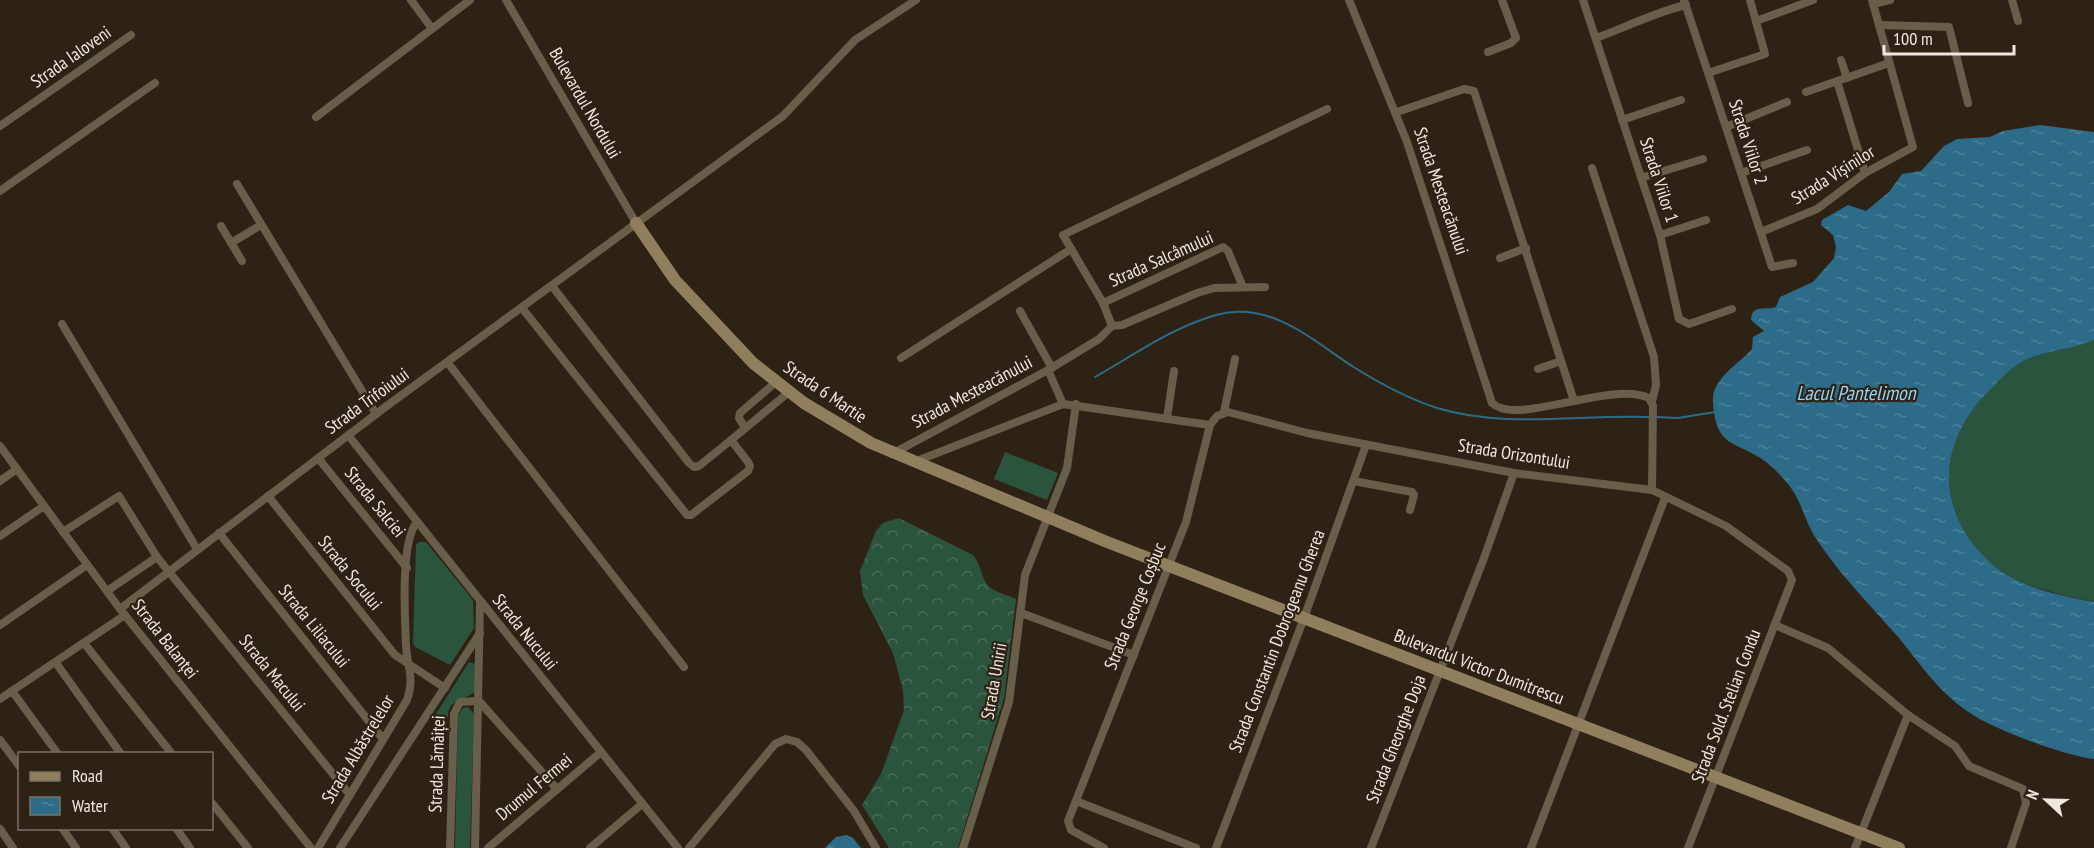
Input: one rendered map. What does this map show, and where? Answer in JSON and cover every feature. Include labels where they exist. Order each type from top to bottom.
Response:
[{"type":"street","points":[[411,0],[430,26]]},
{"type":"street","points":[[316,117],[470,0]]},
{"type":"street","name":"Bulevardul Nordului","points":[[506,0],[636,223]]},
{"type":"street","name":"Strada Trifoiului","points":[[0,699],[84,643],[169,571],[348,435],[783,116],[855,40],[916,0]]},
{"type":"street","points":[[1348,0],[1397,112]]},
{"type":"street","points":[[1488,52],[1511,43],[1516,38],[1502,0]]},
{"type":"street","name":"Strada Viilor 1","points":[[1583,0],[1660,235],[1680,321],[1692,323],[1732,309]]},
{"type":"street","points":[[1708,73],[1765,54],[1750,0]]},
{"type":"street","points":[[1756,21],[1813,0]]},
{"type":"street","points":[[1873,2],[1890,0]]},
{"type":"street","points":[[2012,0],[2018,21]]},
{"type":"street","name":"Strada Vișinilor","points":[[1761,232],[1817,209],[1865,172],[1913,147],[1873,2]]},
{"type":"street","name":"Strada Viilor 2","points":[[1596,38],[1685,3],[1772,267],[1793,263]]},
{"type":"street","points":[[1879,25],[1949,27],[1968,103]]},
{"type":"street","name":"Strada Ialoveni","points":[[0,126],[131,35]]},
{"type":"street","points":[[1841,60],[1847,78]]},
{"type":"street","points":[[1806,92],[1889,63]]},
{"type":"street","points":[[1837,81],[1865,172]]},
{"type":"street","points":[[0,191],[155,83]]},
{"type":"street","name":"Strada Mesteacănului","points":[[1574,401],[1526,248],[1472,89],[1464,89],[1397,112],[1492,403],[1501,408],[1522,409],[1574,401],[1619,393],[1641,395],[1653,403]]},
{"type":"street","points":[[1622,120],[1681,100]]},
{"type":"street","points":[[1726,127],[1787,102]]},
{"type":"street","name":"Strada Salcâmului","points":[[1112,326],[1103,303],[1063,236],[1327,110]]},
{"type":"street","points":[[1741,173],[1807,150]]},
{"type":"street","points":[[1641,178],[1703,159]]},
{"type":"street","points":[[1592,168],[1654,357],[1656,385],[1653,403],[1652,490]]},
{"type":"street","points":[[237,184],[376,414]]},
{"type":"street","points":[[1660,235],[1706,220]]},
{"type":"street","name":"Strada 6 Martie","points":[[636,223],[675,280],[733,344],[776,382],[822,416],[892,454],[1048,517]]},
{"type":"street","points":[[231,243],[261,225]]},
{"type":"street","points":[[220,226],[242,261]]},
{"type":"street","name":"Strada Salcâmului","points":[[1103,303],[1223,247],[1228,251],[1243,287]]},
{"type":"street","points":[[1500,258],[1526,248]]},
{"type":"street","points":[[901,358],[1071,249]]},
{"type":"street","points":[[552,286],[692,466],[699,466],[789,392]]},
{"type":"street","name":"Strada Mesteacănului","points":[[892,454],[1050,369],[1099,339],[1112,326],[1122,325],[1197,292],[1265,287]]},
{"type":"street","points":[[522,308],[687,515],[691,515],[750,468],[731,440]]},
{"type":"street","points":[[1020,311],[1050,369],[1063,404]]},
{"type":"street","points":[[62,324],[198,549]]},
{"type":"street","points":[[914,462],[1063,404],[1212,422],[1224,412],[1235,359]]},
{"type":"street","points":[[1538,369],[1561,361]]},
{"type":"street","points":[[448,363],[684,667]]},
{"type":"street","points":[[1167,418],[1174,371]]},
{"type":"street","points":[[745,428],[739,418],[740,413],[776,382]]},
{"type":"street","name":"Strada Unirii","points":[[963,848],[1010,702],[1028,564],[1067,468],[1076,404]]},
{"type":"street","name":"Strada Orizontului","points":[[1224,412],[1366,446],[1514,473],[1652,490],[1726,526],[1791,576]]},
{"type":"street","name":"Strada George Coșbuc","points":[[1104,848],[1069,827],[1068,821],[1192,504],[1212,422]]},
{"type":"street","name":"Strada Nucului","points":[[348,435],[678,848]]},
{"type":"street","name":"Strada Balanței","points":[[0,446],[123,612],[311,848]]},
{"type":"street","name":"Strada Constantin Dobrogeanu Gherea","points":[[1216,848],[1304,618],[1366,446]]},
{"type":"street","name":"Strada Salciei","points":[[318,458],[407,568]]},
{"type":"street","points":[[0,481],[17,469]]},
{"type":"street","name":"Strada Gheorghe Doja","points":[[1371,848],[1514,473]]},
{"type":"street","points":[[1353,481],[1412,492],[1414,495],[1410,510]]},
{"type":"street","name":"Strada Macului","points":[[63,532],[119,496],[157,557],[350,795]]},
{"type":"street","name":"Strada Socului","points":[[268,496],[395,655],[410,668],[445,688]]},
{"type":"street","points":[[1531,848],[1665,498]]},
{"type":"street","points":[[0,536],[44,506]]},
{"type":"street","name":"Bulevardul Victor Dumitrescu","points":[[1048,517],[1169,566],[1899,848]]},
{"type":"street","name":"Strada Albăstrelelor","points":[[318,848],[409,693],[412,678],[406,646],[408,538],[417,522]]},
{"type":"street","name":"Strada Liliacului","points":[[219,533],[383,739]]},
{"type":"street","points":[[107,591],[157,557]]},
{"type":"street","points":[[0,625],[87,565]]},
{"type":"street","name":"Strada Sold. Stelian Condu","points":[[1688,848],[1775,625],[1792,580],[1791,576]]},
{"type":"street","points":[[475,848],[480,602]]},
{"type":"street","points":[[1021,613],[1134,655]]},
{"type":"street","points":[[1775,625],[1828,648],[1908,715],[1955,746],[1969,766],[2020,788],[2026,793],[2026,802],[2012,848]]},
{"type":"street","name":"Strada Albăstrelelor","points":[[340,848],[480,633]]},
{"type":"street","points":[[84,643],[171,752]]},
{"type":"street","points":[[56,663],[120,752]]},
{"type":"street","points":[[12,691],[57,752]]},
{"type":"street","points":[[479,701],[557,789]]},
{"type":"street","name":"Strada Lămâiței","points":[[450,848],[453,714],[460,702],[479,701]]},
{"type":"street","points":[[1855,848],[1908,715]]},
{"type":"street","points":[[689,848],[775,744],[786,739],[797,741],[806,750],[854,811],[876,848]]},
{"type":"street","points":[[0,740],[18,765]]},
{"type":"street","name":"Drumul Fermei","points":[[488,848],[601,752]]},
{"type":"street","points":[[1076,801],[1196,848]]},
{"type":"street","points":[[213,804],[248,848]]},
{"type":"street","points":[[590,848],[642,804]]},
{"type":"street","points":[[0,829],[13,848]]},
{"type":"street","points":[[63,830],[76,848]]},
{"type":"street","points":[[113,830],[126,848]]},
{"type":"street","points":[[177,830],[190,848]]},
{"type":"green space","points":[[2094,340],[2094,602],[2027,584],[1992,564],[1973,544],[1960,522],[1952,500],[1949,477],[1952,455],[1959,432],[1972,411],[2006,373],[2036,356]]},
{"type":"green space","points":[[1005,452],[1058,473],[1047,500],[994,479]]},
{"type":"green space","points":[[899,518],[973,555],[988,586],[1016,599],[1004,698],[958,848],[889,848],[862,805],[881,774],[904,710],[903,690],[893,653],[863,595],[860,571],[876,531],[883,523]]},
{"type":"green space","points":[[419,542],[426,542],[473,600],[474,628],[450,665],[415,647],[413,643],[416,545]]},
{"type":"green space","points":[[469,662],[475,664],[475,691],[454,703],[448,717],[434,717]]},
{"type":"green space","points":[[468,707],[474,714],[470,848],[455,848],[458,716],[463,708]]},
{"type":"water","name":"Lacul Pantelimon","points":[[2040,125],[2094,132],[2094,340],[2036,356],[2006,373],[1972,411],[1959,432],[1952,455],[1949,477],[1952,500],[1960,522],[1973,544],[1992,564],[2027,585],[2094,602],[2094,759],[2028,740],[1993,726],[1967,711],[1948,695],[1834,564],[1815,537],[1798,500],[1785,480],[1762,459],[1722,435],[1715,417],[1713,402],[1716,386],[1721,379],[1752,349],[1753,337],[1764,331],[1751,320],[1754,311],[1776,307],[1780,297],[1813,282],[1834,258],[1836,247],[1833,235],[1821,225],[1822,220],[1848,205],[1866,211],[1889,192],[1902,174],[1921,171],[1944,146],[1957,139],[1990,137],[2003,131]]},
{"type":"water","points":[[846,835],[853,838],[861,848],[825,848],[836,837]]},
{"type":"waterway","points":[[1095,377],[1154,342],[1200,320],[1235,312],[1254,313],[1272,317],[1288,325],[1383,384],[1414,400],[1437,408],[1490,418],[1650,417]]},
{"type":"waterway","points":[[1656,417],[1678,418],[1715,412]]}]
